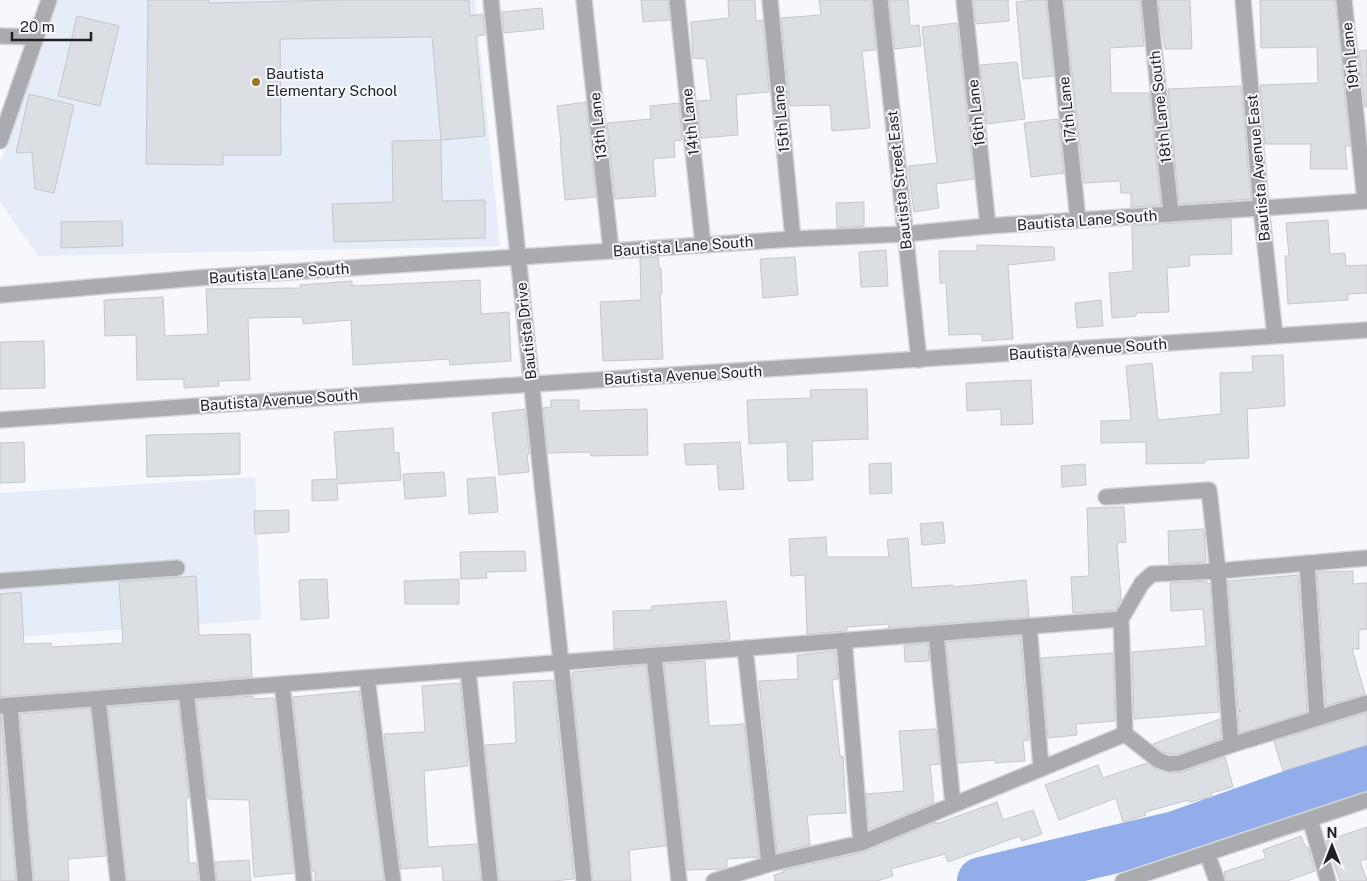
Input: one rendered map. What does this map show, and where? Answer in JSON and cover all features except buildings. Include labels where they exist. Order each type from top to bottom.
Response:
[{"type":"street","points":[[0,141],[48,0]]},
{"type":"street","name":"Bautista Drive","points":[[491,0],[584,881]]},
{"type":"street","name":"13th Lane","points":[[584,0],[611,251]]},
{"type":"street","name":"14th Lane","points":[[677,0],[703,245]]},
{"type":"street","name":"15th Lane","points":[[770,0],[793,239]]},
{"type":"street","name":"Bautista Street East","points":[[880,0],[919,360]]},
{"type":"street","name":"16th Lane","points":[[964,0],[988,226]]},
{"type":"street","name":"17th Lane","points":[[1056,0],[1078,220]]},
{"type":"street","name":"18th Lane South","points":[[1149,0],[1171,214]]},
{"type":"street","name":"Bautista Avenue East","points":[[1243,0],[1261,208],[1275,336]]},
{"type":"street","name":"19th Lane","points":[[1344,0],[1366,201]]},
{"type":"street","points":[[0,36],[35,37]]},
{"type":"street","name":"Bautista Lane South","points":[[0,295],[197,278],[793,239],[905,234],[988,226],[1366,201]]},
{"type":"street","name":"Bautista Avenue South","points":[[0,420],[1367,330]]},
{"type":"street","points":[[1106,497],[1209,490],[1218,571],[1231,745]]},
{"type":"street","points":[[1367,558],[1218,571],[1152,574],[1142,583],[1121,619],[1125,734],[1158,760],[1169,764],[1180,763],[1231,745],[1367,703]]},
{"type":"street","points":[[1307,563],[1317,718]]},
{"type":"street","points":[[0,581],[177,568]]},
{"type":"street","points":[[25,881],[5,706],[1121,619]]},
{"type":"street","points":[[1029,626],[1041,767]]},
{"type":"street","points":[[936,633],[953,805]]},
{"type":"street","points":[[844,640],[861,842]]},
{"type":"street","points":[[745,648],[769,864]]},
{"type":"street","points":[[654,656],[679,881]]},
{"type":"street","points":[[468,670],[490,881]]},
{"type":"street","points":[[367,678],[393,881]]},
{"type":"street","points":[[282,684],[304,881]]},
{"type":"street","points":[[186,692],[208,881]]},
{"type":"street","points":[[98,699],[118,881]]},
{"type":"street","points":[[714,881],[769,864],[861,842],[1125,734]]},
{"type":"street","points":[[1123,881],[1367,800]]},
{"type":"street","points":[[1310,819],[1328,881]]},
{"type":"street","points":[[1207,853],[1217,881]]},
{"type":"shaded area","name":"Bautista Elementary School","points":[[58,0],[475,0],[500,246],[38,256],[0,202],[0,164]]},
{"type":"shaded area","points":[[255,477],[261,620],[0,638],[0,493]]},
{"type":"waterway","points":[[981,881],[1175,835],[1367,767]]},
{"type":"place","name":"Bautista Elementary School","points":[[256,82]]}]
